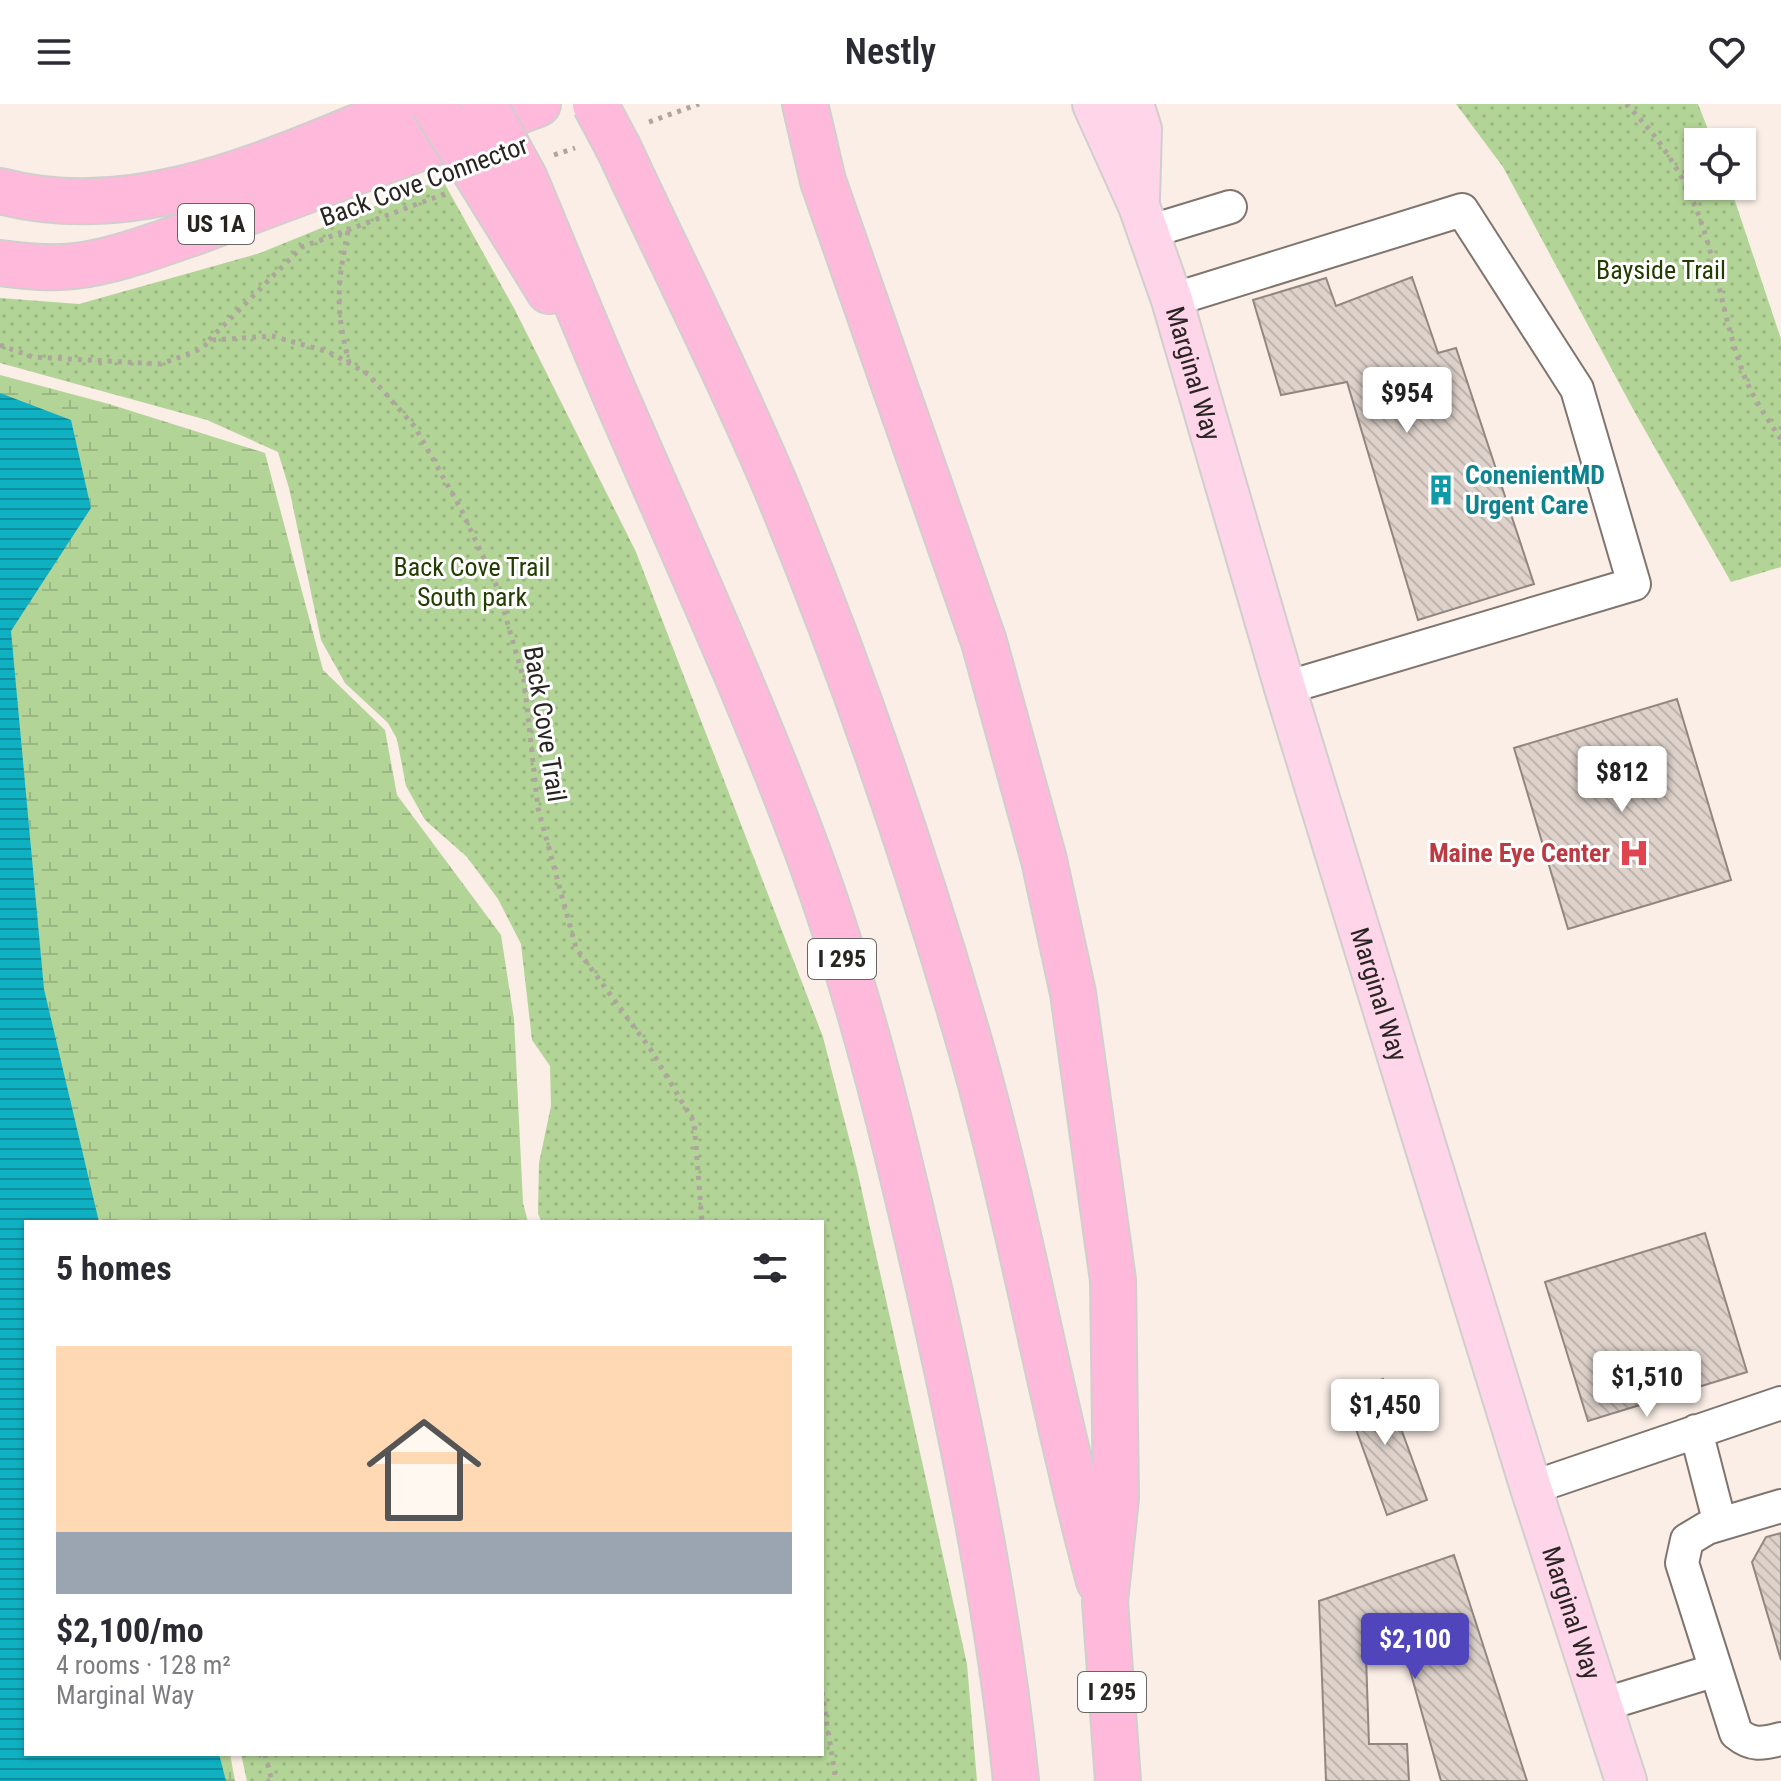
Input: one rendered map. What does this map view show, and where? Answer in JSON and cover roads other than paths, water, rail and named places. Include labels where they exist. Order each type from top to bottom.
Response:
[{"type":"highway","points":[[0,191],[51,200],[91,200],[171,192],[210,183],[280,158],[414,104]]},
{"type":"highway","points":[[433,104],[505,180]]},
{"type":"highway","name":"I 295","points":[[484,104],[505,180],[619,404],[718,626],[810,860],[904,1175],[967,1458],[994,1615],[1016,1781]]},
{"type":"highway","name":"US 1A","points":[[0,263],[29,267],[73,266],[142,249],[538,104]]},
{"type":"highway","name":"I 295","points":[[595,104],[775,485],[837,641],[912,860],[971,1049],[1013,1208],[1073,1487],[1105,1602],[1118,1781]]},
{"type":"highway","points":[[805,104],[823,181],[984,642],[1044,860],[1073,993],[1113,1280],[1116,1498],[1105,1602]]},
{"type":"main road","name":"Marginal Way","points":[[1093,104],[1143,219],[1172,300],[1285,688],[1531,1488],[1626,1781]]},
{"type":"main road","name":"Marginal Way","points":[[1133,104],[1141,129],[1143,219]]},
{"type":"street","points":[[1143,219],[1230,207]]},
{"type":"street","points":[[1172,300],[1462,210],[1577,389],[1608,494],[1634,584],[1285,688]]},
{"type":"street","points":[[1531,1488],[1781,1403]]},
{"type":"street","points":[[1696,1431],[1720,1524]]},
{"type":"street","points":[[1781,1506],[1707,1528],[1687,1540],[1682,1563],[1736,1733],[1745,1741],[1759,1745],[1781,1739]]},
{"type":"street","points":[[1602,1705],[1716,1670]]},
{"type":"water","points":[[0,393],[71,420],[91,508],[11,631],[44,989],[99,1220],[24,1220],[24,1756],[220,1756],[226,1781],[0,1781]]},
{"type":"place","name":"ConenientMD Urgent Care","points":[[1441,490]]},
{"type":"place","name":"Maine Eye Center","points":[[1634,853]]},
{"type":"park label","name":"Bayside Trail","points":[[1661,270]]},
{"type":"park label","name":"Back Cove Trail South park","points":[[472,582]]}]
